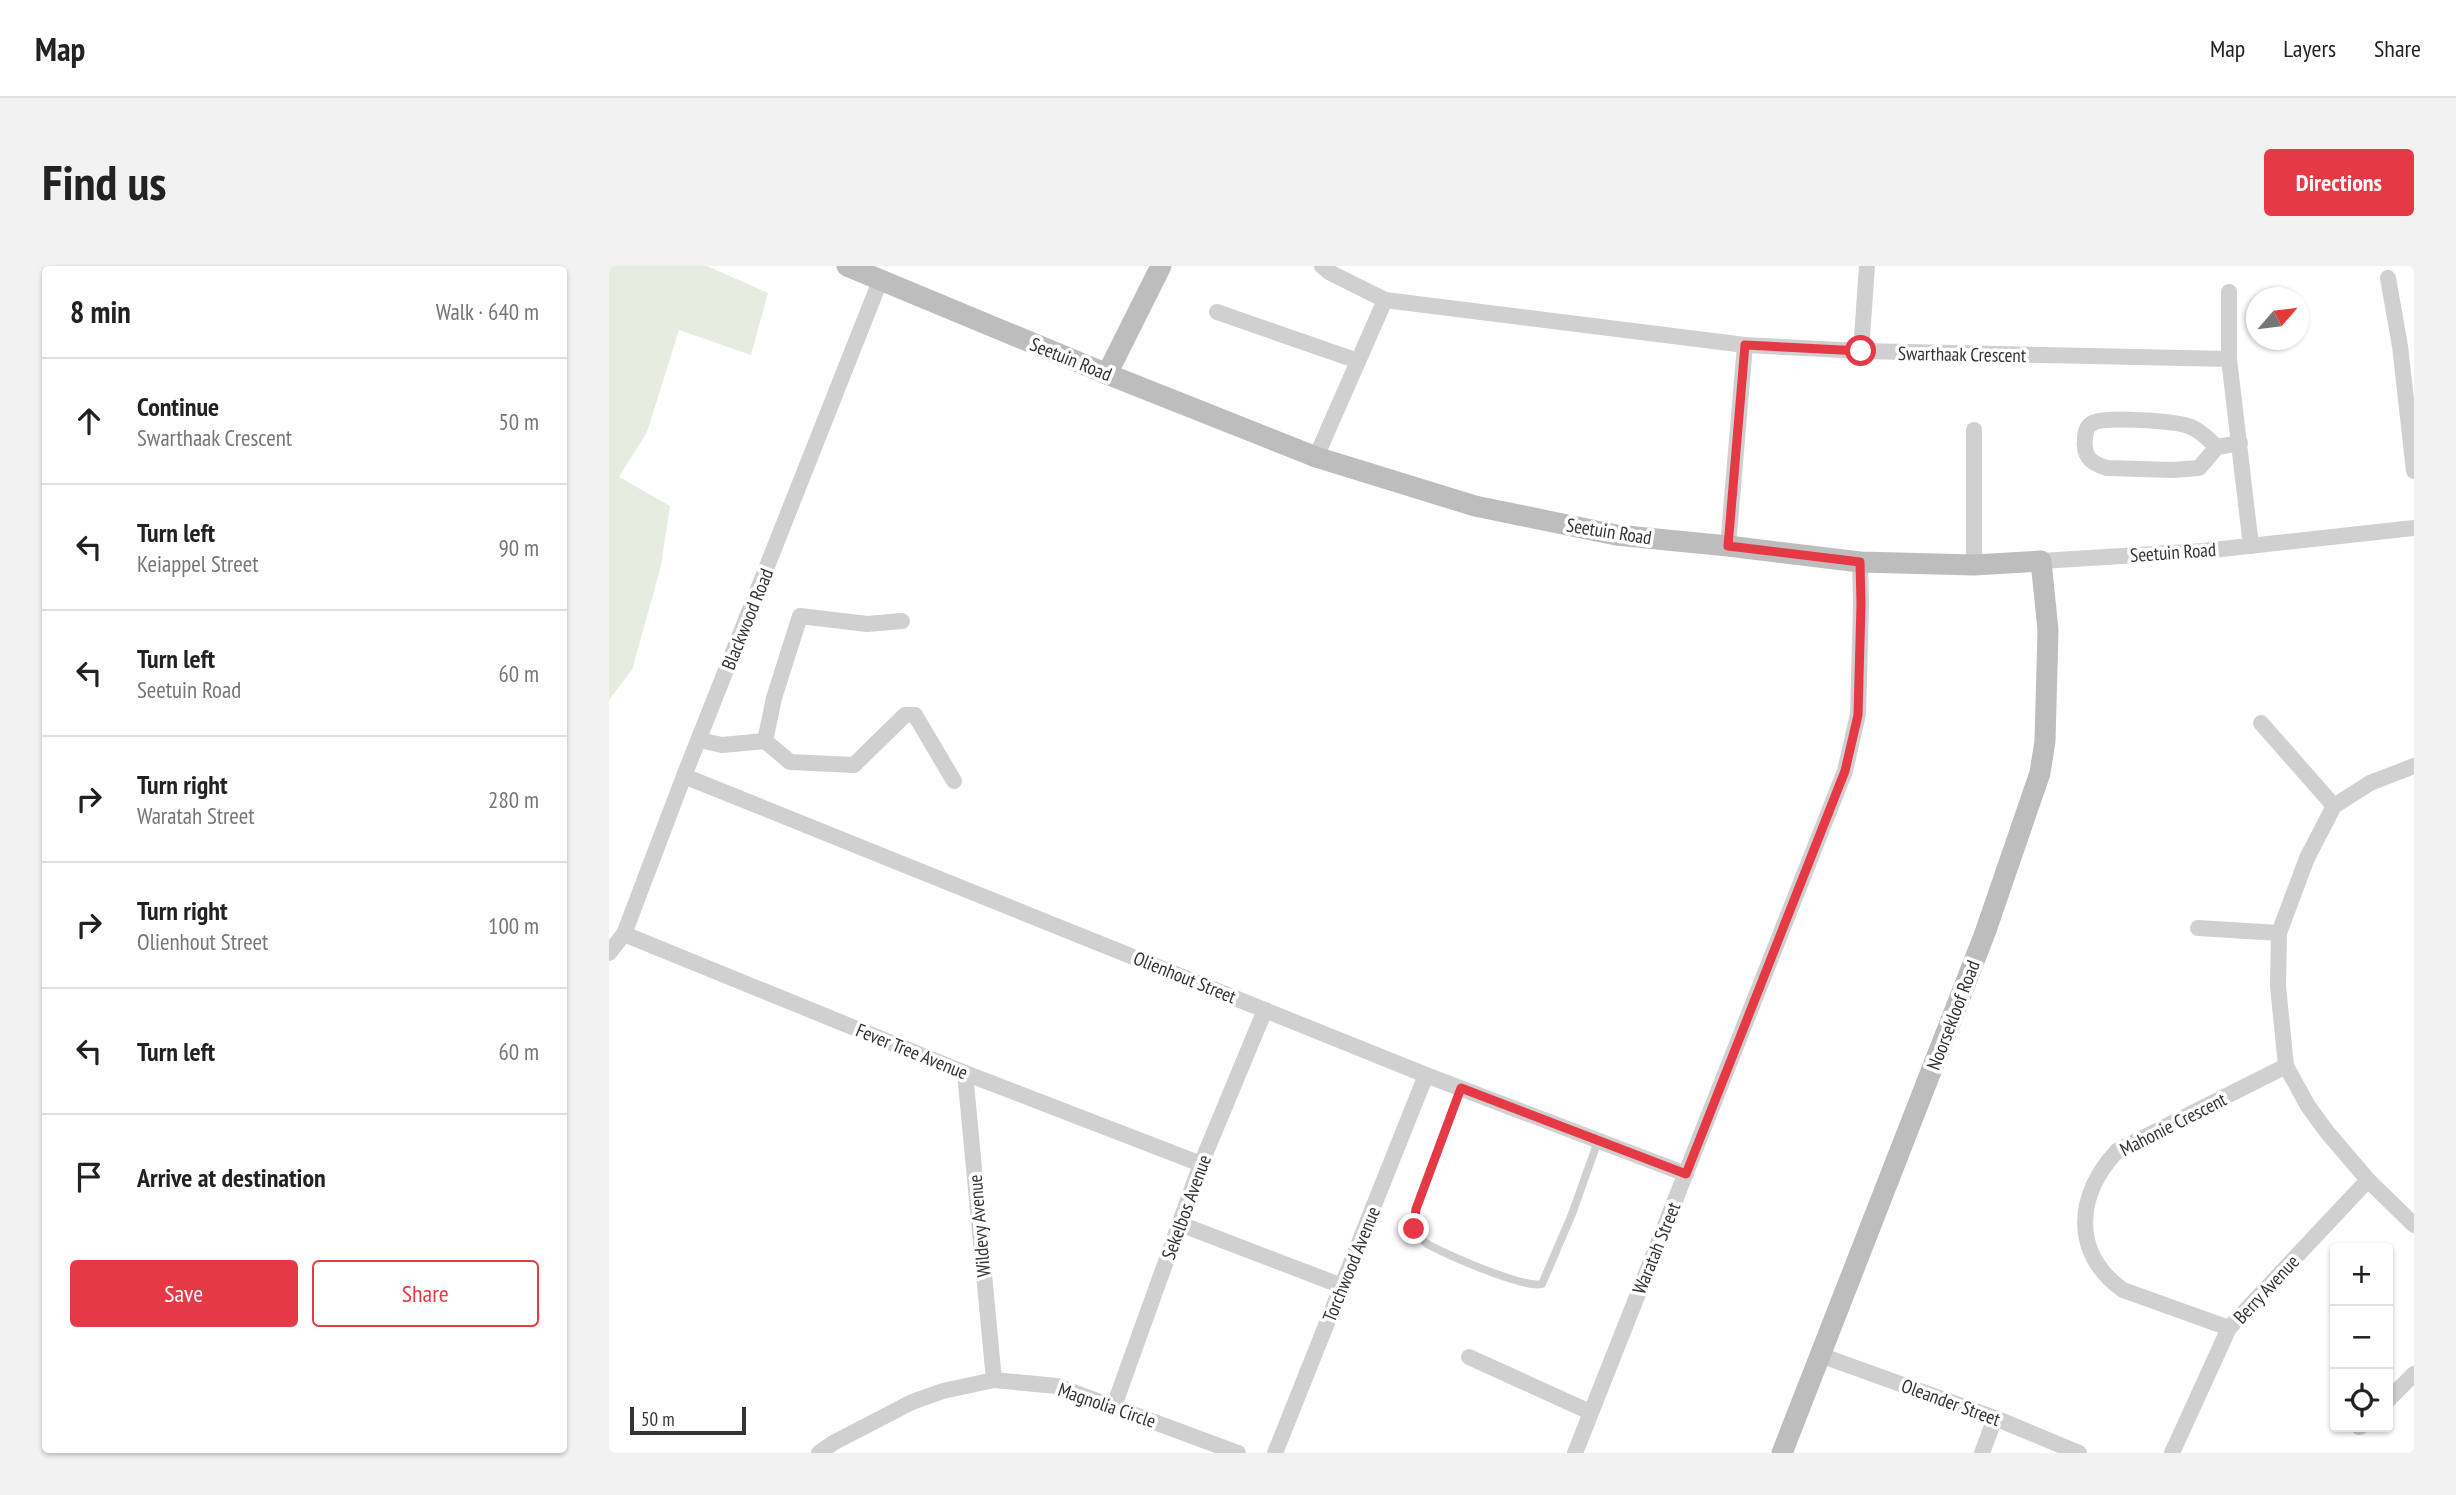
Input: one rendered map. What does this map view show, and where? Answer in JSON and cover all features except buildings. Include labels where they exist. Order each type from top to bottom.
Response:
[{"type":"street","name":"Seetuin Road","points":[[847,266],[1316,457],[1475,506],[1616,536],[1860,562],[1974,565],[2203,551],[2414,528]]},
{"type":"street","points":[[1107,374],[1161,266]]},
{"type":"street","name":"Swarthaak Crescent","points":[[1322,266],[1385,300],[1745,345],[1861,351],[2229,359]]},
{"type":"street","points":[[1861,351],[1867,266]]},
{"type":"street","points":[[2388,278],[2407,346],[2414,471]]},
{"type":"street","name":"Blackwood Road","points":[[609,953],[625,934],[684,776],[880,281]]},
{"type":"street","points":[[2229,292],[2229,359],[2251,546]]},
{"type":"street","points":[[1316,457],[1385,300]]},
{"type":"street","points":[[1217,312],[1358,361]]},
{"type":"street","points":[[1728,546],[1745,345]]},
{"type":"street","points":[[2217,447],[2187,425],[2112,418],[2092,423],[2086,429],[2084,442],[2089,460],[2106,468],[2172,470],[2199,468],[2217,447],[2240,443]]},
{"type":"street","points":[[1974,430],[1974,565]]},
{"type":"street","name":"Noorsekloof Road","points":[[1782,1453],[1985,933],[2040,774],[2045,741],[2048,630],[2041,561]]},
{"type":"street","name":"Waratah Street","points":[[1575,1453],[1845,771],[1858,715],[1860,562]]},
{"type":"street","points":[[765,741],[774,698],[800,616],[867,624],[902,621]]},
{"type":"street","points":[[699,740],[722,745],[765,741],[790,762],[854,765],[905,715],[915,715],[954,781]]},
{"type":"street","points":[[2261,723],[2334,806]]},
{"type":"street","points":[[2414,766],[2370,783],[2334,806],[2307,858],[2279,933],[2278,986],[2286,1066],[2308,1106],[2368,1180],[2414,1225]]},
{"type":"street","name":"Olienhout Street","points":[[684,776],[1426,1075],[1686,1174]]},
{"type":"street","points":[[2198,928],[2279,933]]},
{"type":"street","name":"Fever Tree Avenue","points":[[625,934],[965,1073],[1201,1164]]},
{"type":"street","name":"Sekelbos Avenue","points":[[1114,1406],[1201,1164],[1265,1010]]},
{"type":"street","name":"Mahonie Crescent","points":[[2229,1328],[2136,1295],[2114,1284],[2093,1256],[2086,1241],[2083,1227],[2085,1214],[2099,1174],[2117,1151],[2286,1066]]},
{"type":"street","name":"Wildevy Avenue","points":[[965,1073],[994,1380]]},
{"type":"street","name":"Torchwood Avenue","points":[[1275,1453],[1426,1075]]},
{"type":"street","name":"Berry Avenue","points":[[2172,1453],[2229,1328],[2368,1180]]},
{"type":"street","points":[[1179,1224],[1342,1286]]},
{"type":"street","name":"Oleander Street","points":[[1820,1355],[1995,1418],[2080,1453]]},
{"type":"street","points":[[1469,1357],[1590,1412]]},
{"type":"street","points":[[2393,1395],[2414,1374]]},
{"type":"street","name":"Magnolia Circle","points":[[819,1453],[854,1431],[912,1402],[943,1391],[994,1380],[1057,1386],[1238,1453]]},
{"type":"street","points":[[1982,1453],[1995,1418]]},
{"type":"lane","points":[[1461,1088],[1416,1209],[1414,1229],[1425,1244],[1516,1281],[1535,1286],[1542,1284],[1572,1214],[1598,1141]]},
{"type":"shaded area","points":[[609,266],[707,266],[768,293],[751,355],[679,330],[647,432],[619,477],[670,506],[661,566],[632,670],[609,700]]},
{"type":"route","points":[[1414,1229],[1416,1209],[1461,1088],[1686,1174],[1845,771],[1858,715],[1860,562],[1728,546],[1745,345],[1861,351]]}]
